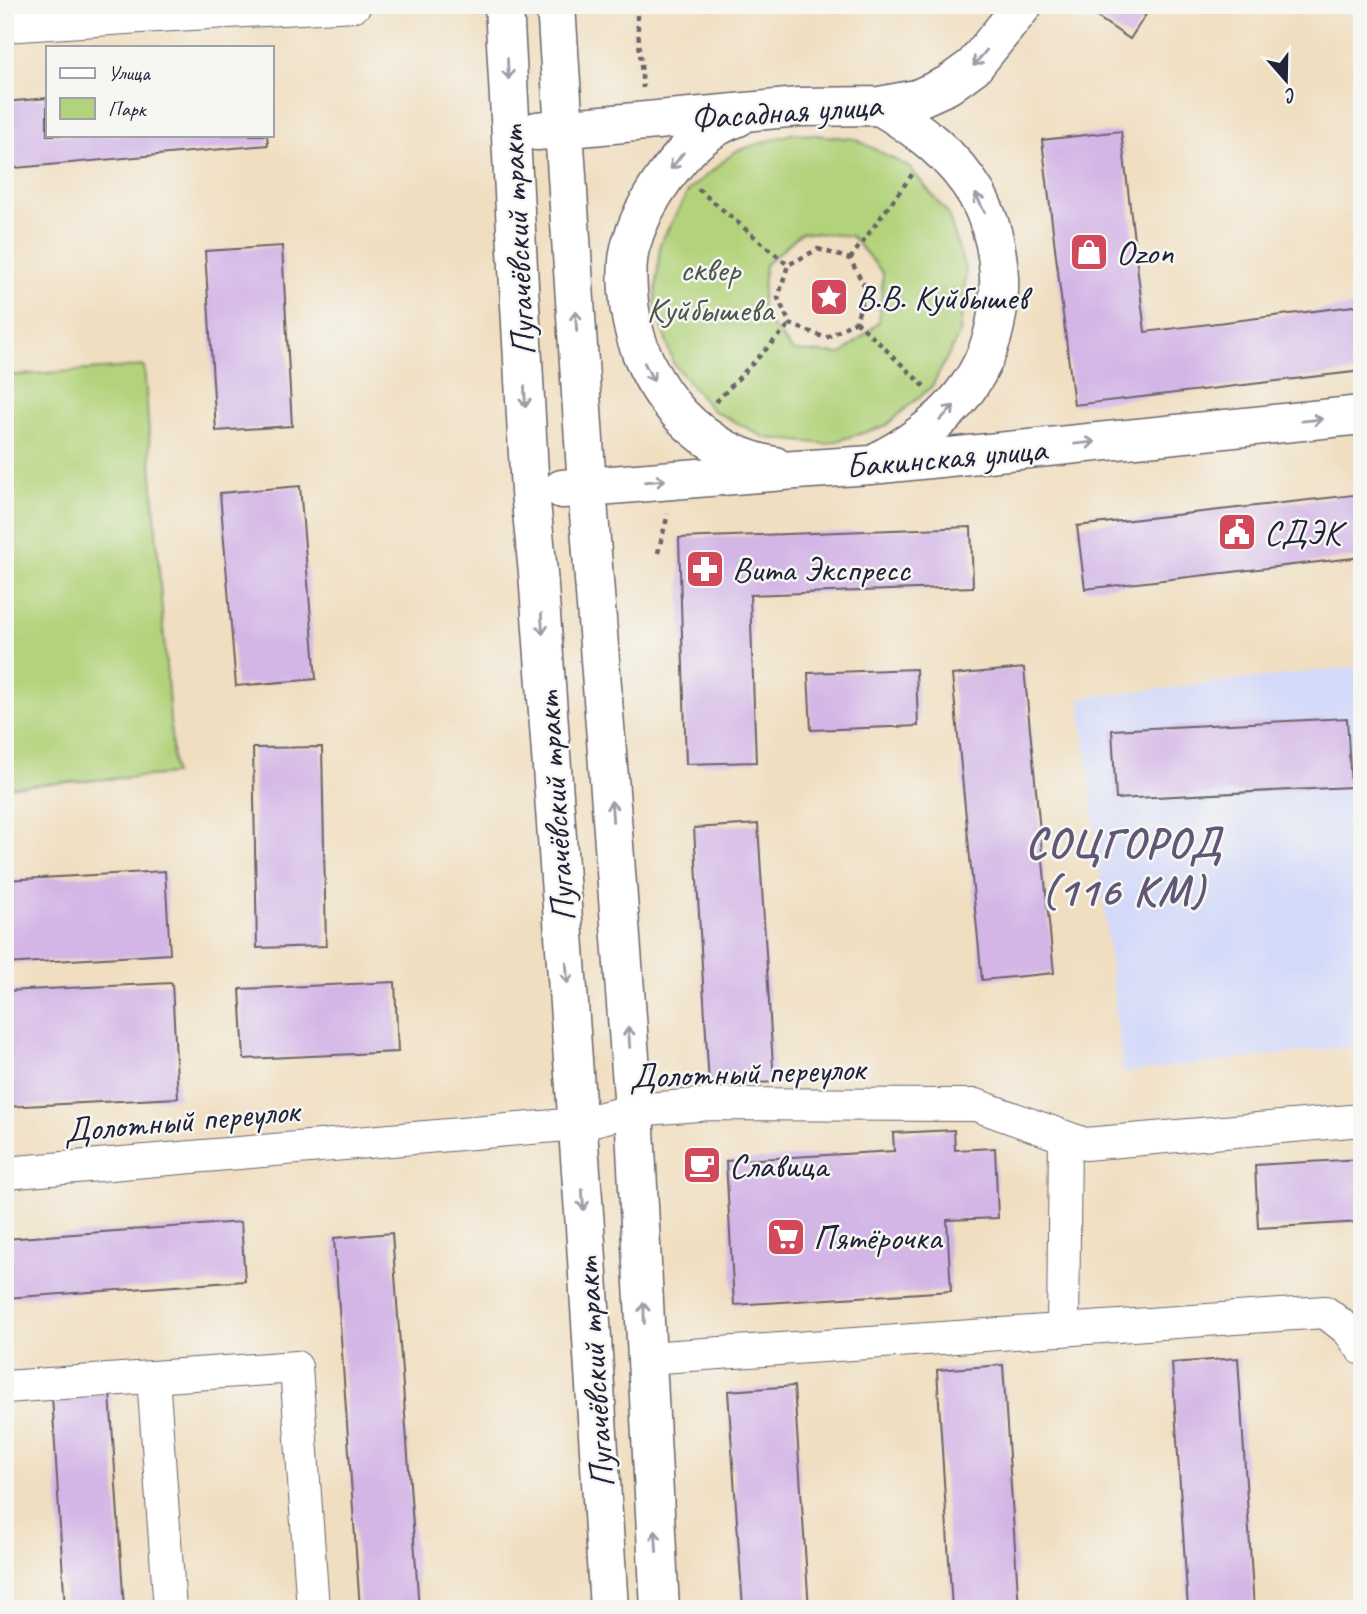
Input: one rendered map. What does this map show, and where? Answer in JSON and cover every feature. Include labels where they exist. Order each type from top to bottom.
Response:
[{"type":"main road","name":"Пугачёвский тракт","points":[[505,5],[530,492],[578,1124],[609,1609]]},
{"type":"main road","name":"Пугачёвский тракт","points":[[556,5],[587,486],[634,1110],[660,1609]]},
{"type":"main road","name":"Фасадная улица","points":[[511,134],[799,107],[880,106],[917,99],[948,85],[974,66],[1023,5]]},
{"type":"main road","points":[[871,465],[930,430],[953,408],[973,381],[990,345],[996,321],[999,288],[998,257],[991,226],[977,196],[960,171],[937,146],[910,124],[880,106]]},
{"type":"main road","points":[[754,111],[728,120],[704,135],[685,151],[651,196],[629,251],[629,307],[634,334],[645,364],[657,386],[694,428],[742,457],[796,470]]},
{"type":"main road","name":"Бакинская улица","points":[[530,492],[871,465],[1362,415]]},
{"type":"street","points":[[5,26],[355,5]]},
{"type":"street","name":"Долотный переулок","points":[[5,1173],[578,1124],[634,1110],[711,1104],[976,1105],[1085,1144],[1362,1120]]},
{"type":"street","points":[[1063,1330],[1065,1137]]},
{"type":"street","points":[[646,1358],[1325,1312],[1348,1330],[1362,1349]]},
{"type":"street","points":[[5,1387],[296,1367],[313,1609]]},
{"type":"street","points":[[153,1377],[170,1609]]},
{"type":"path","points":[[850,259],[919,166]]},
{"type":"path","points":[[818,249],[850,259],[866,289],[856,321],[826,338],[790,324],[778,298],[788,265],[818,249]]},
{"type":"path","points":[[856,321],[925,387]]},
{"type":"shaded area","points":[[1353,5],[1362,5],[1362,97]]},
{"type":"shaded area","points":[[1362,666],[1362,1045],[1123,1073],[1080,698]]},
{"type":"green space","name":"сквер Куйбышева","points":[[794,133],[855,139],[909,167],[948,214],[966,272],[960,333],[932,386],[885,426],[827,444],[766,438],[712,410],[673,363],[655,305],[660,244],[689,190],[736,151]],"holes":[[[802,232],[851,236],[883,273],[879,322],[842,354],[793,351],[761,313],[765,265]]]},
{"type":"green space","points":[[144,366],[174,774],[5,787],[5,376]]},
{"type":"building","points":[[1079,5],[1152,5],[1130,39]]},
{"type":"building","points":[[46,98],[46,136],[267,136],[268,145],[5,169],[5,102]]},
{"type":"building","points":[[1121,131],[1145,332],[1362,305],[1362,371],[1074,405],[1042,140]]},
{"type":"building","points":[[282,246],[292,426],[216,431],[205,251]]},
{"type":"building","points":[[300,486],[316,679],[236,686],[220,493]]},
{"type":"building","points":[[1362,494],[1362,557],[1085,589],[1077,526]]},
{"type":"building","points":[[971,527],[973,587],[750,595],[756,762],[686,764],[679,538]]},
{"type":"building","points":[[1024,668],[1054,973],[982,980],[952,675]]},
{"type":"building","points":[[916,669],[918,726],[811,730],[808,673]]},
{"type":"building","points":[[1347,718],[1351,787],[1116,799],[1112,730]]},
{"type":"building","points":[[322,747],[326,946],[257,948],[253,748]]},
{"type":"building","points":[[758,824],[774,1082],[709,1086],[694,828]]},
{"type":"building","points":[[165,871],[170,954],[5,964],[5,880]]},
{"type":"building","points":[[395,982],[398,1052],[244,1059],[240,989]]},
{"type":"building","points":[[172,983],[178,1098],[5,1107],[5,991]]},
{"type":"building","points":[[954,1130],[955,1150],[995,1148],[998,1218],[947,1220],[951,1291],[734,1305],[726,1161],[894,1151],[893,1133]]},
{"type":"building","points":[[1362,1159],[1362,1222],[1258,1228],[1255,1165]]},
{"type":"building","points":[[241,1222],[245,1281],[5,1298],[5,1239]]},
{"type":"building","points":[[392,1233],[419,1609],[360,1609],[334,1238]]},
{"type":"building","points":[[1238,1358],[1254,1609],[1188,1609],[1172,1363]]},
{"type":"building","points":[[1003,1365],[1019,1609],[952,1609],[937,1370]]},
{"type":"building","points":[[794,1386],[809,1609],[743,1609],[728,1391]]},
{"type":"building","points":[[110,1393],[124,1609],[65,1609],[52,1396]]},
{"type":"place","name":"Ozon","points":[[1089,252]]},
{"type":"place","name":"В.В. Куйбышев","points":[[829,297]]},
{"type":"place","name":"СДЭК","points":[[1237,532]]},
{"type":"place","name":"Вита Экспресс","points":[[705,569]]},
{"type":"place","name":"Славица","points":[[702,1165]]},
{"type":"place","name":"Пятёрочка","points":[[786,1237]]},
{"type":"district","name":"СОЦГОРОД (116 КМ)","points":[[1124,866]]}]
